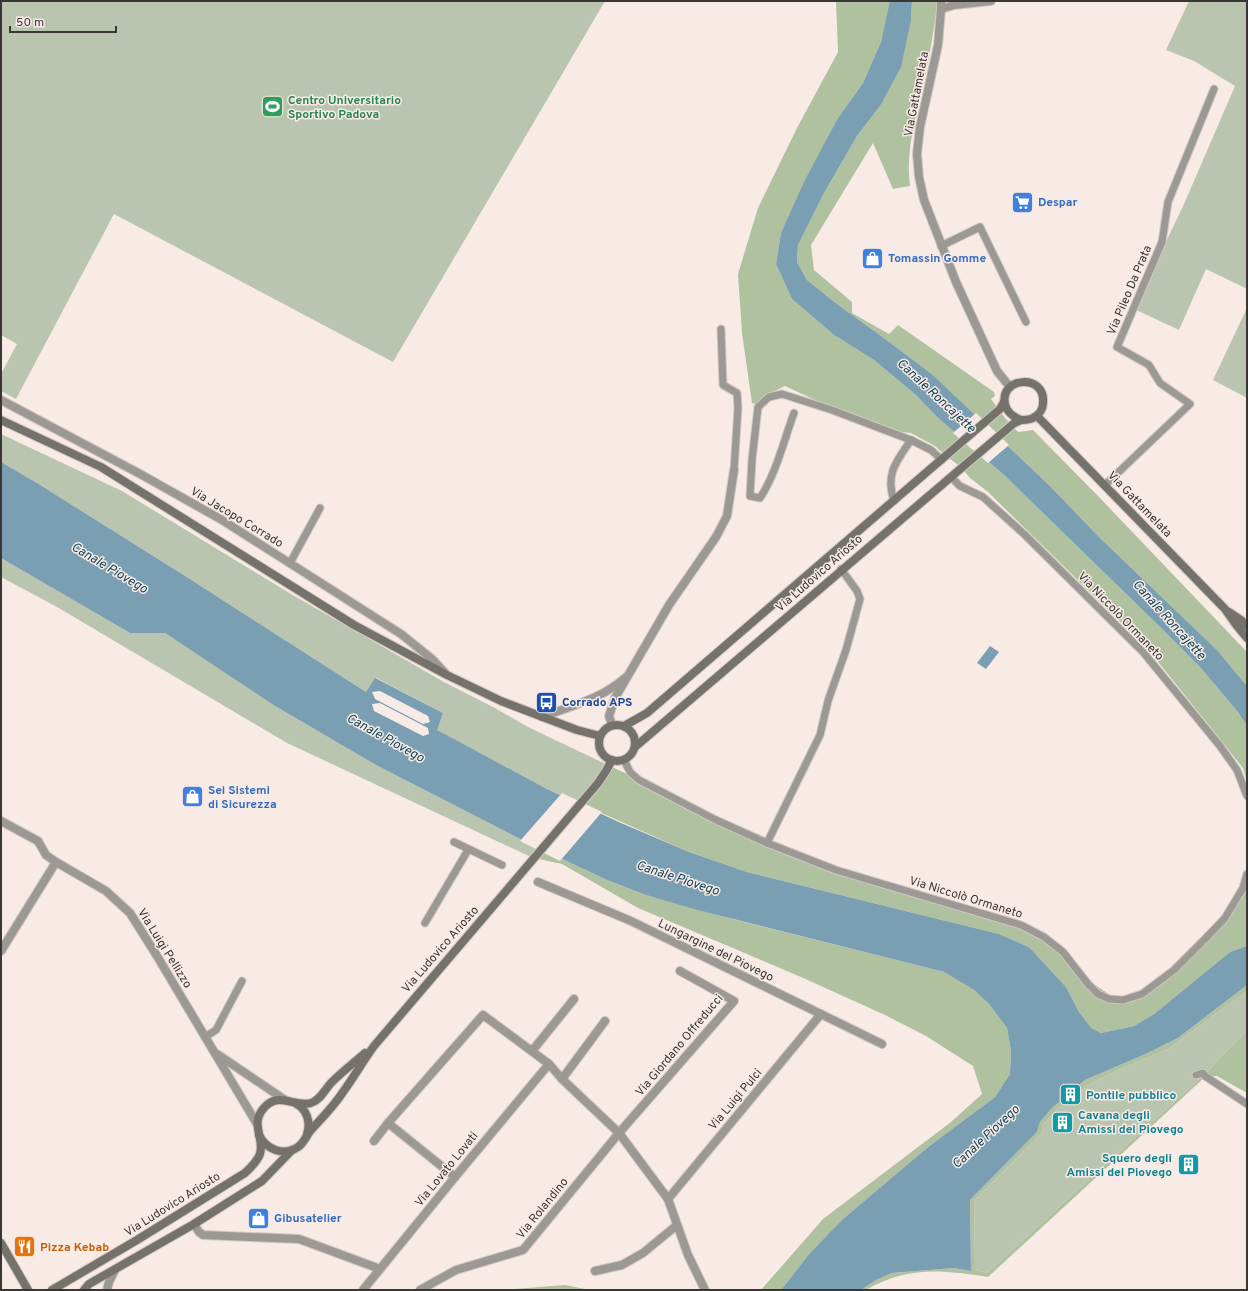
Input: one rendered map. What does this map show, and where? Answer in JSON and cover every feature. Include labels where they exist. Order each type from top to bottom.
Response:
[{"type":"main road","points":[[1029,382],[1039,388],[1042,394],[1043,406],[1037,416],[1030,420],[1022,420],[1013,417],[1002,406],[1006,393],[1010,387],[1017,383],[1029,382]]},
{"type":"main road","name":"Via Ludovico Ariosto","points":[[624,726],[647,713],[949,454],[1002,406]]},
{"type":"main road","name":"Via Gattamelata","points":[[1037,416],[1225,609],[1247,638]]},
{"type":"main road","name":"Via Jacopo Corrado","points":[[1,420],[101,467],[354,625],[447,675],[502,701],[542,717],[577,730],[600,736]]},
{"type":"main road","name":"Via Ludovico Ariosto","points":[[635,747],[1012,424],[1022,420]]},
{"type":"main road","name":"Via Gattamelata","points":[[1225,609],[1242,620],[1247,626]]},
{"type":"main road","points":[[612,725],[624,726],[633,734],[635,738],[635,747],[632,753],[624,760],[612,760],[605,756],[601,750],[599,743],[600,736],[605,729],[612,725]]},
{"type":"main road","name":"Via Ludovico Ariosto","points":[[84,1290],[89,1284],[194,1224],[262,1181],[292,1150],[302,1143],[307,1135],[344,1092],[374,1046],[598,783],[612,760]]},
{"type":"main road","name":"Via Ludovico Ariosto","points":[[52,1290],[245,1173],[254,1165],[260,1155],[261,1148],[257,1124],[260,1114],[266,1106],[275,1101],[288,1100],[304,1104],[313,1102],[332,1082],[374,1046]]},
{"type":"main road","points":[[288,1100],[298,1104],[308,1117],[309,1125],[307,1135]]},
{"type":"main road","points":[[259,1135],[265,1144],[274,1150],[284,1152],[292,1150]]},
{"type":"main road","points":[[1,1243],[28,1290]]},
{"type":"street","points":[[941,5],[991,1]]},
{"type":"street","name":"Via Gattamelata","points":[[941,5],[938,45],[920,127],[917,154],[919,177],[924,200],[956,282],[994,364],[1010,387]]},
{"type":"street","name":"Via Jacopo Corrado","points":[[1,400],[142,475],[222,520],[401,634],[432,660],[447,675]]},
{"type":"street","points":[[612,725],[609,716],[615,698],[670,605],[716,538],[727,516],[734,470]]},
{"type":"street","points":[[542,717],[592,700],[617,685],[630,673]]},
{"type":"street","name":"Via Luigi Pellizzo","points":[[1,821],[38,841],[46,855],[106,891],[130,913],[257,1124]]},
{"type":"street","points":[[1,951],[56,862]]},
{"type":"street","name":"Lungargine del Piovego","points":[[538,882],[630,921],[882,1044]]},
{"type":"street","name":"Via Giordano Offreducci","points":[[619,1133],[734,1001],[680,971]]},
{"type":"street","points":[[532,1051],[574,999]]},
{"type":"street","name":"Via Luigi Pulci","points":[[668,1199],[821,1014]]},
{"type":"street","points":[[374,1141],[483,1015],[549,1064],[562,1080],[619,1133],[668,1199],[688,1255],[705,1290]]},
{"type":"street","points":[[562,1080],[605,1021]]},
{"type":"street","name":"Via Luigi Pellizzo","points":[[214,1052],[288,1100]]},
{"type":"street","name":"Via Lovato Lovati","points":[[363,1290],[549,1064]]},
{"type":"street","points":[[388,1123],[455,1177]]},
{"type":"street","name":"Via Rolandino","points":[[420,1290],[456,1270],[523,1250],[619,1133]]},
{"type":"street","points":[[194,1224],[198,1232],[203,1235],[299,1240],[380,1269]]},
{"type":"street","points":[[595,1271],[622,1265],[643,1253],[677,1225]]},
{"type":"street","points":[[107,1290],[115,1270]]},
{"type":"lane","name":"Via Pileo Da Prata","points":[[1105,485],[1190,404],[1160,383],[1149,365],[1117,347],[1162,242],[1168,202],[1214,88]]},
{"type":"lane","points":[[942,246],[980,227],[1026,322]]},
{"type":"lane","points":[[721,329],[723,384],[737,393],[738,408],[734,470]]},
{"type":"lane","points":[[794,413],[764,492],[760,498],[750,496],[752,460],[758,407],[769,397],[782,394],[832,410],[911,440],[931,450],[942,460]]},
{"type":"lane","points":[[894,501],[891,492],[891,476],[899,458],[911,440]]},
{"type":"lane","name":"Via Niccolò Ormaneto","points":[[951,477],[960,486],[983,497],[1024,534],[1143,652],[1220,746],[1237,770],[1247,796]]},
{"type":"lane","points":[[290,563],[320,508]]},
{"type":"lane","points":[[767,843],[820,735],[828,701],[846,650],[860,599],[857,591],[841,570]]},
{"type":"lane","name":"Via Niccolò Ormaneto","points":[[624,760],[630,772],[639,780],[707,815],[767,843],[836,870],[1022,925],[1044,937],[1063,952],[1093,989],[1098,994],[1109,999],[1123,1000],[1142,994],[1174,970],[1225,918],[1243,888],[1247,874]]},
{"type":"lane","points":[[454,842],[502,865]]},
{"type":"lane","points":[[425,923],[468,850]]},
{"type":"lane","points":[[205,1037],[216,1030],[242,981]]},
{"type":"lane","points":[[1196,1075],[1202,1073],[1247,1104]]},
{"type":"green space","name":"Centro Universitario Sportivo Padova","points":[[1,1],[605,1],[393,362],[114,214],[16,399],[1,391],[1,374],[17,344],[1,335]]},
{"type":"green space","points":[[836,1],[890,1],[890,4],[881,42],[863,83],[838,118],[781,233],[776,264],[792,299],[834,335],[874,360],[916,395],[937,417],[1004,475],[1200,667],[1238,712],[1247,726],[1247,782],[1243,768],[1147,648],[988,492],[970,478],[961,467],[935,446],[911,433],[885,430],[832,408],[785,386],[768,394],[765,407],[752,403],[742,333],[738,274],[758,208],[797,128],[838,52]]},
{"type":"green space","points":[[912,1],[936,1],[937,8],[928,62],[910,145],[910,186],[893,189],[873,143],[811,245],[814,270],[852,302],[852,313],[889,334],[898,325],[994,392],[995,396],[991,399],[1018,432],[1033,430],[1247,652],[1247,686],[1217,650],[1099,537],[1050,486],[933,375],[807,280],[797,262],[798,245],[824,193],[857,136],[880,106],[911,20]]},
{"type":"green space","points":[[1189,1],[1247,1],[1247,289],[1206,269],[1179,330],[1134,309],[1184,204],[1235,86],[1194,61],[1166,50]]},
{"type":"green space","points":[[1247,308],[1247,398],[1213,380]]},
{"type":"green space","points":[[1,434],[122,491],[291,594],[444,682],[528,727],[612,767],[579,803],[547,789],[436,730],[443,713],[376,678],[366,692],[182,574],[1,462]]},
{"type":"green space","points":[[1,558],[130,633],[165,633],[275,706],[376,765],[540,849],[533,858],[287,743],[57,607],[1,577]]},
{"type":"green space","points":[[612,767],[716,816],[839,869],[1024,922],[1065,951],[1091,982],[1113,997],[1145,993],[1209,938],[1247,889],[1247,946],[1230,952],[1154,1014],[1134,1026],[1101,1033],[1090,1028],[1079,1012],[1066,987],[1029,947],[999,934],[747,872],[689,852],[579,803]]},
{"type":"green space","points":[[540,849],[607,880],[646,895],[736,920],[944,972],[974,990],[989,1004],[1007,1028],[1011,1051],[1010,1074],[995,1097],[928,1147],[843,1219],[809,1254],[781,1290],[761,1290],[823,1219],[951,1122],[982,1094],[973,1066],[926,1036],[885,1015],[801,977],[638,908],[562,864],[534,858]]},
{"type":"green space","points":[[1247,985],[1247,991],[1168,1049],[1116,1071],[1090,1084],[1056,1110],[1043,1125],[1041,1134],[974,1201],[975,1270],[987,1273],[1209,1070],[1247,1030],[1247,1093],[1217,1076],[1205,1077],[988,1277],[940,1272],[911,1273],[881,1282],[866,1290],[861,1290],[876,1280],[892,1273],[954,1268],[971,1271],[970,1200],[1037,1132],[1040,1122],[1052,1108],[1085,1080],[1148,1053],[1178,1038]]},
{"type":"green space","points":[[1247,991],[1247,1030],[1209,1070],[987,1273],[975,1270],[974,1201],[1041,1134],[1043,1125],[1056,1110],[1090,1084],[1116,1071],[1168,1049]]},
{"type":"green space","points":[[565,1285],[590,1290],[500,1290]]},
{"type":"water","name":"Canale Roncajette","points":[[890,1],[912,1],[911,20],[901,67],[880,106],[857,136],[824,193],[798,245],[797,262],[807,280],[933,375],[1050,486],[1099,537],[1217,650],[1247,686],[1247,726],[1238,712],[1200,667],[1004,475],[937,417],[916,395],[874,360],[834,335],[792,299],[776,264],[781,233],[804,182],[838,118],[863,83],[881,42]]},
{"type":"water","name":"Canale Piovego","points":[[1,462],[182,574],[366,692],[375,678],[443,713],[437,730],[547,789],[689,852],[747,872],[999,934],[1029,947],[1066,987],[1079,1012],[1091,1028],[1101,1033],[1134,1026],[1154,1014],[1230,952],[1247,946],[1247,985],[1178,1038],[1148,1053],[1085,1080],[1052,1108],[1040,1122],[1037,1132],[970,1200],[971,1271],[954,1268],[892,1273],[876,1280],[861,1290],[781,1290],[809,1254],[843,1219],[928,1147],[995,1097],[1010,1074],[1011,1051],[1007,1028],[989,1004],[974,990],[944,972],[694,909],[646,895],[607,880],[532,845],[376,765],[275,706],[165,633],[130,633],[1,558]],"holes":[[[380,691],[428,716],[430,722],[423,724],[375,699],[372,692]],[[380,703],[428,728],[429,734],[423,736],[374,711],[372,704]]]},
{"type":"water","points":[[990,646],[999,652],[986,669],[977,663]]},
{"type":"pier","points":[[976,413],[1009,445],[988,463],[953,433]]},
{"type":"pier","points":[[562,793],[602,812],[560,861],[520,841]]},
{"type":"place","name":"Centro Universitario Sportivo Padova","points":[[272,107]]},
{"type":"place","name":"Despar","points":[[1022,202]]},
{"type":"place","name":"Tomassin Gomme","points":[[873,258]]},
{"type":"place","name":"Corrado APS","points":[[546,702]]},
{"type":"place","name":"Sei Sistemi di Sicurezza","points":[[192,797]]},
{"type":"place","name":"Pontile pubblico","points":[[1071,1095]]},
{"type":"place","name":"Cavana degli Amissi del Piovego","points":[[1063,1122]]},
{"type":"place","name":"Squero degli Amissi del Piovego","points":[[1188,1165]]},
{"type":"place","name":"Gibusatelier","points":[[259,1218]]},
{"type":"place","name":"Pizza Kebab","points":[[24,1247]]}]
